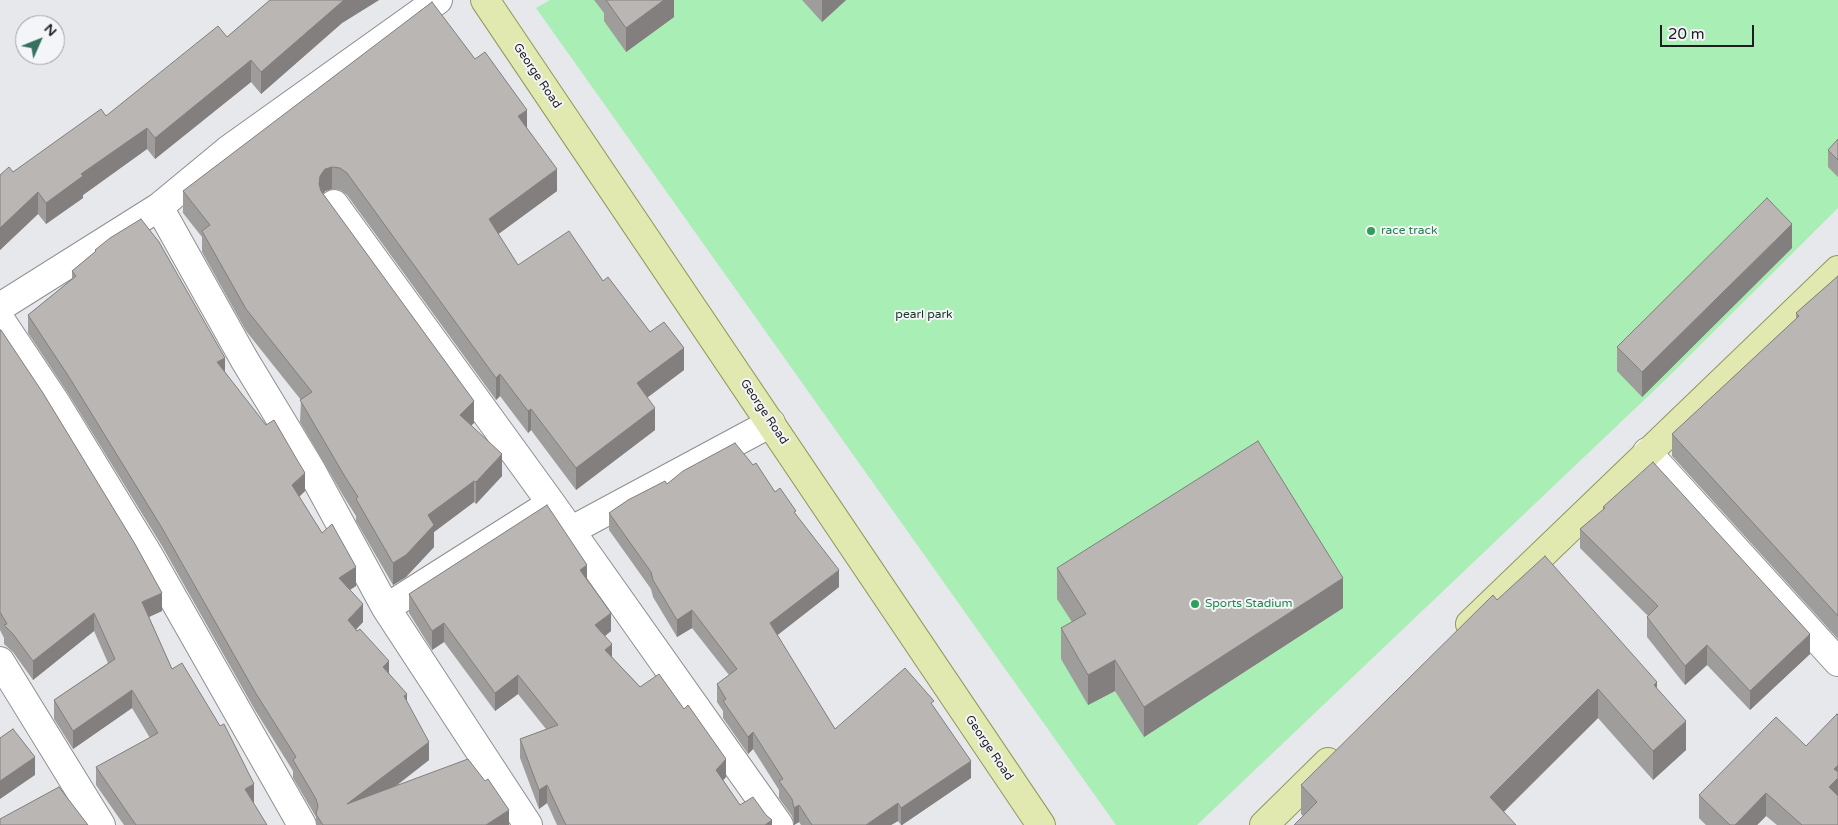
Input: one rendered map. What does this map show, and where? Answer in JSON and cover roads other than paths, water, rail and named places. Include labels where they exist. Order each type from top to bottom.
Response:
[{"type":"main road","name":"George Road","points":[[485,0],[1041,825]]},
{"type":"main road","points":[[1456,638],[1838,270]]},
{"type":"main road","points":[[1264,825],[1349,742]]},
{"type":"street","points":[[0,306],[159,207],[228,150],[438,0]]},
{"type":"street","points":[[334,204],[552,503],[779,825]]},
{"type":"street","points":[[159,207],[244,359],[310,468],[386,608],[528,825]]},
{"type":"street","points":[[0,319],[56,403],[148,554],[302,825]]},
{"type":"street","points":[[570,531],[771,422]]},
{"type":"street","points":[[1647,452],[1838,662]]},
{"type":"street","points":[[386,608],[552,503]]},
{"type":"street","points":[[0,661],[101,825]]},
{"type":"place","name":"race track","points":[[1371,231]]},
{"type":"place","name":"Sports Stadium","points":[[1195,604]]},
{"type":"park label","name":"pearl park","points":[[924,315]]}]
